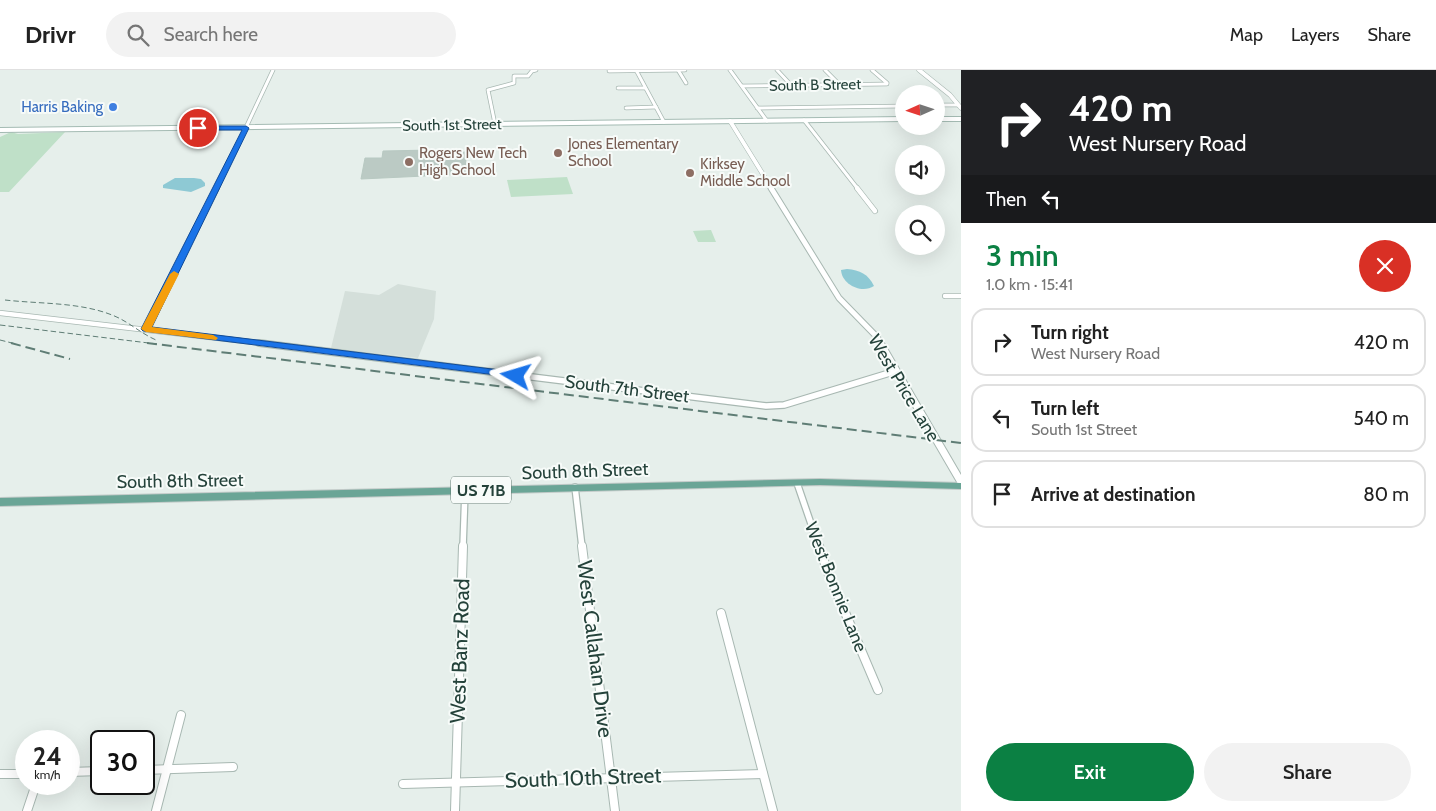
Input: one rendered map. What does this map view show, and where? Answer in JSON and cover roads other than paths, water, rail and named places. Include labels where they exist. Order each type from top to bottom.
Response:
[{"type":"main road","name":"South 1st Street","points":[[1,131],[895,119]]},
{"type":"main road","points":[[945,119],[961,119]]},
{"type":"main road","name":"South 8th Street","points":[[0,502],[796,483],[961,486]]},
{"type":"street","points":[[146,329],[273,70]]},
{"type":"street","points":[[495,124],[488,90],[514,83],[514,76],[528,76],[532,71],[536,70]]},
{"type":"street","points":[[636,70],[664,122]]},
{"type":"street","points":[[678,70],[686,83]]},
{"type":"street","points":[[609,71],[685,70]]},
{"type":"street","points":[[730,70],[767,121]]},
{"type":"street","points":[[777,70],[791,85]]},
{"type":"street","points":[[824,70],[839,84]]},
{"type":"street","name":"South B Street","points":[[742,86],[887,84],[872,70]]},
{"type":"street","points":[[919,70],[950,95],[959,106]]},
{"type":"street","points":[[618,88],[645,88]]},
{"type":"street","points":[[945,105],[959,106]]},
{"type":"street","points":[[757,108],[895,106]]},
{"type":"street","points":[[626,108],[656,107]]},
{"type":"street","points":[[804,120],[875,211]]},
{"type":"street","name":"West Price Lane","points":[[730,121],[839,298],[877,337],[961,482]]},
{"type":"street","points":[[945,296],[961,296]]},
{"type":"street","name":"South 7th Street","points":[[0,313],[146,329],[766,406],[784,405],[896,371]]},
{"type":"street","name":"West Bonnie Lane","points":[[796,483],[827,570],[878,690]]},
{"type":"street","name":"West Callahan Drive","points":[[575,487],[616,811]]},
{"type":"street","name":"West Banz Road","points":[[455,811],[465,491]]},
{"type":"street","points":[[721,613],[773,811]]},
{"type":"street","points":[[156,811],[181,715]]},
{"type":"street","points":[[155,770],[233,767]]},
{"type":"street","points":[[0,774],[15,774]]},
{"type":"street","name":"South 10th Street","points":[[402,784],[763,774]]},
{"type":"street","points":[[26,811],[32,795]]},
{"type":"water","points":[[175,178],[201,179],[205,186],[191,192],[163,188],[163,185]]},
{"type":"water","points":[[847,269],[863,273],[874,286],[864,289],[853,287],[842,275],[841,270]]},
{"type":"railway","points":[[5,300],[73,306],[99,311],[118,318],[156,340]]},
{"type":"railway","points":[[0,325],[157,344]]},
{"type":"railway","points":[[0,340],[16,344]]},
{"type":"railway","points":[[11,343],[70,359]]},
{"type":"railway","points":[[147,343],[961,443]]},
{"type":"place","name":"Harris Baking","points":[[113,107]]},
{"type":"place","name":"Jones Elementary School","points":[[558,153]]},
{"type":"place","name":"Rogers New Tech High School","points":[[409,162]]},
{"type":"place","name":"Kirksey Middle School","points":[[690,173]]}]
